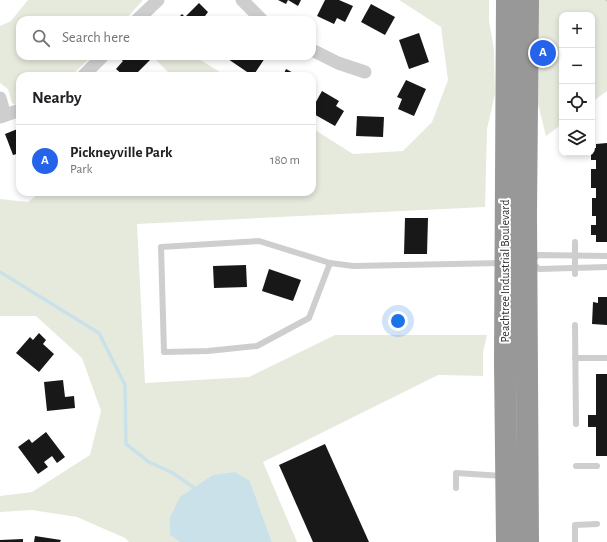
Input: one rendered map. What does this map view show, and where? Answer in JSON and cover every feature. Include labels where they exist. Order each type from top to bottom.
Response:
[{"type":"highway","name":"Peachtree Industrial Boulevard","points":[[507,0],[519,262],[528,542]]},
{"type":"highway","name":"Peachtree Industrial Boulevard","points":[[507,542],[506,476],[519,262],[528,0]]},
{"type":"street","points":[[141,16],[158,0]]},
{"type":"street","points":[[242,0],[258,16]]},
{"type":"street","points":[[316,52],[338,63],[365,72]]},
{"type":"street","points":[[86,72],[99,60]]},
{"type":"street","points":[[0,98],[3,116],[16,111]]},
{"type":"lane","points":[[330,263],[309,318],[257,346],[208,351],[164,352],[161,247],[259,241],[330,263],[353,266],[384,267],[519,262],[538,255],[607,256]]},
{"type":"lane","points":[[575,242],[575,271]]},
{"type":"lane","points":[[519,262],[538,269],[575,271],[607,267]]},
{"type":"lane","points":[[575,325],[576,424]]},
{"type":"lane","points":[[576,358],[607,358]]},
{"type":"lane","points":[[576,466],[596,466]]},
{"type":"lane","points":[[456,488],[456,473],[506,476]]},
{"type":"lane","points":[[575,542],[575,525],[596,524]]},
{"type":"shaded area","points":[[28,0],[143,0],[129,16],[16,16],[16,60],[88,60],[75,72],[16,72],[16,105],[12,103],[8,89],[0,83],[0,26],[11,21]]},
{"type":"shaded area","points":[[399,0],[489,0],[489,21],[494,49],[495,94],[487,129],[485,207],[137,224],[145,383],[249,377],[335,335],[487,335],[483,352],[483,376],[438,375],[263,462],[297,542],[272,542],[250,481],[170,535],[179,542],[129,542],[125,538],[77,517],[32,510],[0,512],[0,496],[32,492],[90,455],[101,411],[82,358],[36,316],[0,316],[0,199],[28,202],[36,196],[316,196],[316,131],[353,154],[403,151],[432,122],[448,80],[441,27]]},
{"type":"shaded area","points":[[514,0],[607,0],[607,91],[595,100],[595,12],[559,12],[559,126],[546,136],[514,8]]},
{"type":"shaded area","points":[[156,60],[200,60],[220,72],[168,72]]},
{"type":"water","points":[[235,472],[250,481],[272,542],[179,542],[170,535],[170,517],[180,497],[213,475]]},
{"type":"building","points":[[278,0],[288,0],[286,4]]},
{"type":"building","points":[[288,0],[301,0],[298,6]]},
{"type":"building","points":[[325,0],[339,0],[353,6],[345,22],[337,18],[334,24],[317,16]]},
{"type":"building","points":[[199,3],[208,12],[205,16],[186,16]]},
{"type":"building","points":[[371,4],[395,17],[385,35],[361,22]]},
{"type":"building","points":[[419,33],[429,62],[409,69],[399,40]]},
{"type":"building","points":[[122,60],[150,60],[138,72],[119,72],[116,69],[123,61]]},
{"type":"building","points":[[229,60],[264,60],[256,72],[247,72]]},
{"type":"building","points":[[286,69],[292,72],[285,72]]},
{"type":"building","points":[[406,80],[426,89],[414,116],[398,109],[402,99],[397,97]]},
{"type":"building","points":[[322,91],[339,101],[336,106],[344,111],[335,126],[316,115],[316,102]]},
{"type":"building","points":[[357,116],[384,117],[383,137],[356,136]]},
{"type":"building","points":[[16,130],[16,154],[13,155],[5,134]]},
{"type":"building","points":[[607,143],[607,242],[596,242],[596,235],[591,235],[591,225],[596,225],[596,216],[592,216],[592,198],[596,198],[596,188],[591,188],[591,169],[596,169],[596,160],[591,160],[591,156],[595,156],[596,144]]},
{"type":"building","points":[[405,218],[428,218],[427,254],[404,254]]},
{"type":"building","points":[[246,265],[247,287],[214,288],[213,266]]},
{"type":"building","points":[[269,269],[301,280],[293,301],[262,291]]},
{"type":"building","points":[[598,297],[607,297],[607,325],[592,324],[593,302],[598,303]]},
{"type":"building","points":[[39,333],[46,340],[43,344],[54,354],[39,372],[16,353],[30,337],[33,340]]},
{"type":"building","points":[[596,374],[607,374],[607,456],[596,456],[596,427],[588,427],[588,415],[596,415]]},
{"type":"building","points":[[63,380],[65,397],[74,396],[75,408],[47,411],[44,382]]},
{"type":"building","points":[[46,432],[65,457],[57,463],[52,456],[44,462],[48,467],[38,474],[18,447],[29,439],[32,443]]},
{"type":"building","points":[[325,444],[369,542],[313,542],[279,465]]},
{"type":"building","points":[[35,536],[61,540],[60,542],[34,542]]},
{"type":"building","points":[[23,539],[23,542],[0,542],[0,540]]},
{"type":"waterway","points":[[0,272],[99,333],[125,385],[126,444],[149,462],[173,473],[197,490]]},
{"type":"place","name":"Pickneyville Park","points":[[543,53]]}]
